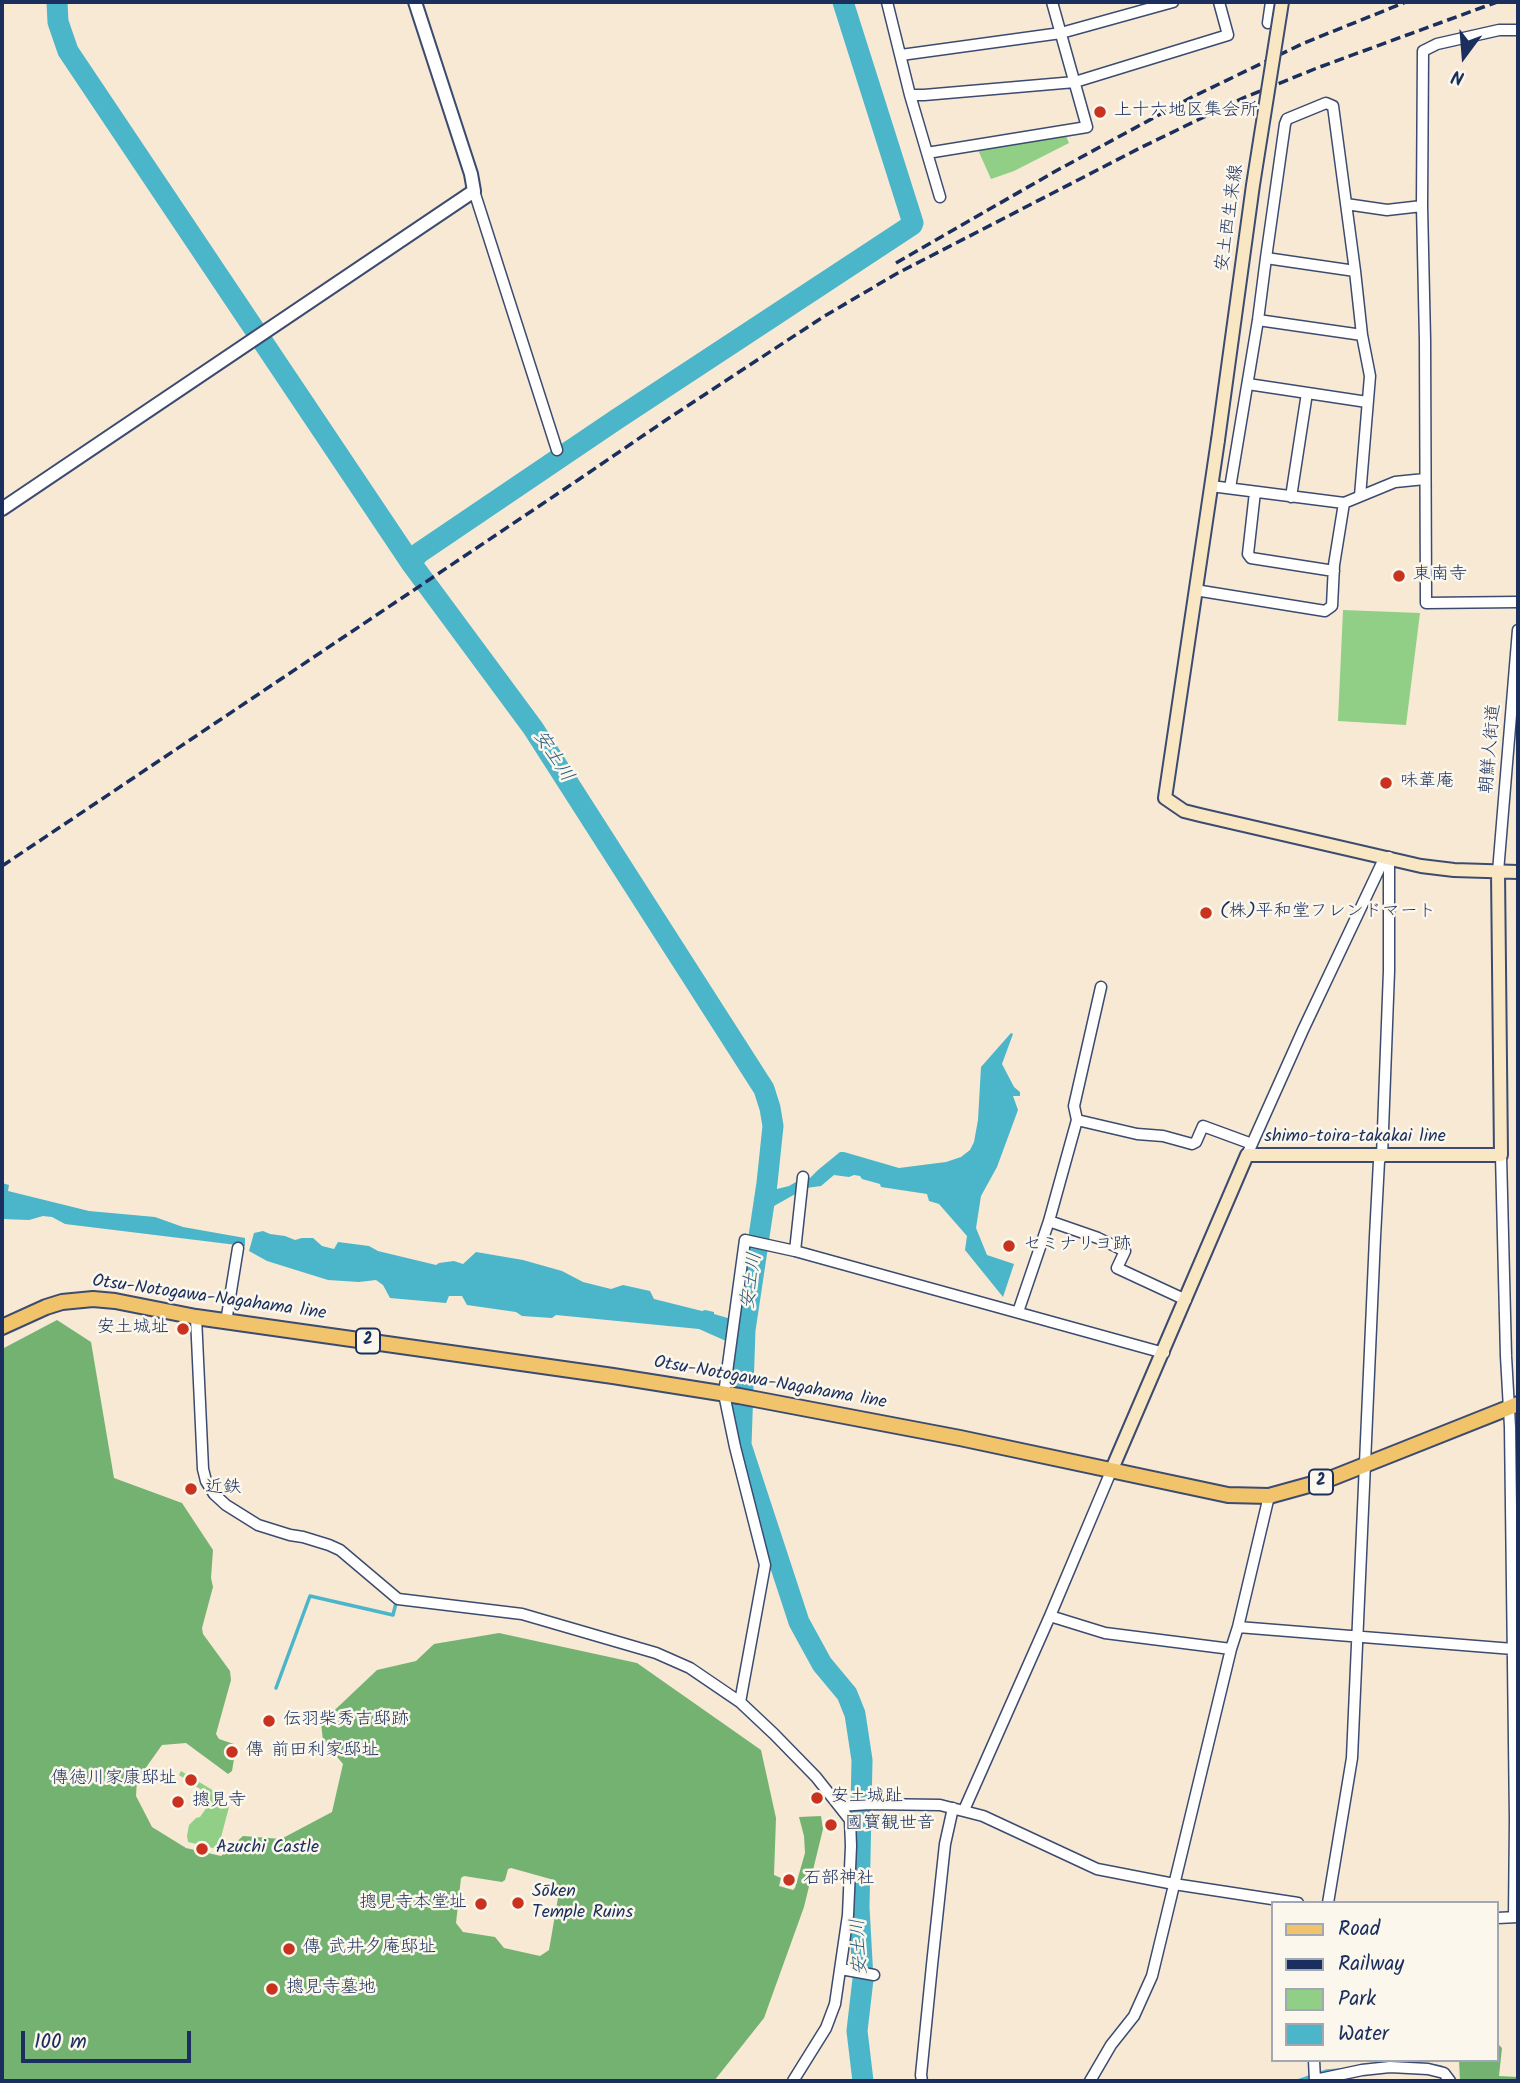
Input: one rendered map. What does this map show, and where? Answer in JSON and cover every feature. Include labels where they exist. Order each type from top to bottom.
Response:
[{"type":"main road","name":"安土西生来線","points":[[1282,2],[1164,798],[1184,811],[1390,857]]},
{"type":"main road","points":[[1390,857],[1421,866],[1454,870],[1518,872]]},
{"type":"main road","points":[[1498,872],[1501,1155]]},
{"type":"main road","name":"shimo-toira-takakai line","points":[[1112,1469],[1249,1150],[1382,1156],[1501,1155]]},
{"type":"main road","name":"Otsu-Notogawa-Nagahama line","points":[[2,1327],[46,1307],[79,1300],[115,1301],[226,1322],[738,1396],[1228,1494],[1269,1496],[1327,1480],[1514,1405]]},
{"type":"street","points":[[415,2],[557,450]]},
{"type":"street","points":[[888,2],[940,197]]},
{"type":"street","points":[[927,153],[1087,127],[1052,2]]},
{"type":"street","points":[[901,55],[1061,33],[1172,2]]},
{"type":"street","points":[[911,95],[1075,82],[1228,35],[1219,2]]},
{"type":"street","points":[[1268,23],[1271,2]]},
{"type":"street","points":[[1518,30],[1499,30],[1437,44],[1423,51],[1422,206],[1426,603],[1518,602]]},
{"type":"street","points":[[1230,488],[1258,320],[1285,124],[1287,119],[1326,103],[1333,106],[1362,335],[1370,376],[1360,496]]},
{"type":"street","points":[[2,509],[474,191]]},
{"type":"street","points":[[1346,204],[1387,210],[1422,206]]},
{"type":"street","points":[[1266,258],[1355,271]]},
{"type":"street","points":[[1258,320],[1362,335]]},
{"type":"street","points":[[1248,384],[1367,402]]},
{"type":"street","points":[[1291,497],[1307,393]]},
{"type":"street","points":[[1211,486],[1344,503],[1395,482],[1425,479]]},
{"type":"street","points":[[1255,492],[1248,554],[1251,558],[1334,570]]},
{"type":"street","points":[[1195,590],[1325,611],[1332,606],[1334,570],[1344,503]]},
{"type":"street","name":"朝鮮人街道","points":[[1498,872],[1518,629]]},
{"type":"street","points":[[1077,1120],[1192,1144],[1196,1142],[1203,1126],[1249,1150],[1382,863],[1390,857]]},
{"type":"street","points":[[1328,1901],[1352,1758],[1379,1161],[1382,1156],[1390,857]]},
{"type":"street","points":[[1017,1312],[1049,1221],[1077,1120],[1074,1106],[1101,987]]},
{"type":"street","points":[[1501,1155],[1506,1356],[1514,1405],[1516,1917]]},
{"type":"street","points":[[795,1251],[803,1177]]},
{"type":"street","points":[[1049,1221],[1098,1238],[1125,1251],[1117,1268],[1186,1300]]},
{"type":"street","points":[[740,1702],[765,1564],[735,1447],[738,1396],[730,1352],[745,1240],[795,1251],[1164,1353]]},
{"type":"street","points":[[226,1322],[239,1248]]},
{"type":"street","points":[[196,1317],[203,1469],[214,1494],[234,1510],[258,1525],[340,1550],[398,1599],[508,1611],[656,1653],[690,1668],[740,1702],[843,1805],[850,1820],[851,1846],[848,1915],[835,2004],[826,2028],[793,2081]]},
{"type":"street","points":[[964,1810],[1112,1469]]},
{"type":"street","points":[[1090,2081],[1111,2045],[1134,2016],[1152,1976],[1269,1496]]},
{"type":"street","points":[[1050,1616],[1105,1633],[1231,1649]]},
{"type":"street","points":[[1238,1626],[1513,1649]]},
{"type":"street","points":[[843,1805],[940,1805],[964,1810],[983,1816],[1097,1869],[1285,1901]]},
{"type":"street","points":[[922,2081],[945,1844],[953,1808]]},
{"type":"street","points":[[841,1969],[874,1975]]},
{"type":"street","points":[[1314,2062],[1315,2080],[1390,2067],[1428,2069],[1444,2073],[1450,2081]]},
{"type":"green space","points":[[1066,136],[1069,143],[1014,171],[991,179],[978,150]]},
{"type":"green space","points":[[1343,610],[1420,613],[1406,725],[1338,721]]},
{"type":"green space","points":[[57,1320],[91,1342],[114,1478],[182,1503],[213,1550],[213,1587],[202,1628],[203,1634],[230,1671],[231,1680],[216,1734],[219,1739],[236,1747],[232,1771],[228,1774],[186,1743],[162,1745],[137,1780],[136,1796],[152,1827],[186,1848],[221,1856],[243,1836],[281,1839],[332,1812],[343,1764],[323,1740],[321,1723],[377,1670],[416,1661],[434,1644],[499,1633],[637,1663],[761,1750],[776,1818],[774,1875],[781,1878],[779,1886],[793,1890],[795,1888],[805,1853],[799,1817],[821,1816],[823,1829],[804,1907],[764,2018],[714,2081],[2,2081],[2,1349]],"holes":[[[511,1868],[554,1880],[559,1892],[549,1950],[540,1956],[504,1948],[495,1937],[463,1932],[456,1923],[461,1878],[464,1876],[502,1882]]]},
{"type":"green space","points":[[181,1771],[214,1791],[214,1799],[225,1802],[229,1807],[219,1845],[213,1848],[188,1842],[189,1825],[200,1817],[207,1807],[203,1801],[206,1793],[179,1775]]},
{"type":"green space","points":[[1499,2045],[1502,2048],[1499,2076],[1518,2077],[1518,2081],[1460,2081],[1459,2062],[1499,2062]]},
{"type":"water","points":[[1011,1033],[1013,1034],[1002,1064],[1014,1087],[1020,1092],[1020,1096],[1013,1096],[1018,1110],[997,1167],[981,1196],[976,1228],[987,1255],[1014,1264],[1003,1297],[965,1250],[967,1236],[939,1204],[929,1201],[927,1194],[881,1187],[880,1184],[860,1176],[834,1175],[821,1186],[806,1188],[774,1206],[774,1185],[777,1189],[810,1178],[840,1152],[899,1168],[946,1162],[961,1157],[970,1150],[974,1142],[981,1067]]},
{"type":"water","points":[[2,1183],[9,1185],[8,1191],[89,1211],[155,1217],[183,1227],[245,1238],[245,1246],[65,1224],[52,1217],[43,1216],[29,1220],[2,1219]]},
{"type":"water","points":[[263,1231],[295,1240],[313,1238],[322,1246],[334,1249],[338,1242],[369,1246],[378,1251],[436,1265],[454,1261],[463,1264],[476,1252],[523,1260],[562,1271],[583,1282],[611,1289],[623,1285],[650,1291],[654,1299],[714,1312],[738,1321],[735,1345],[699,1329],[556,1315],[552,1318],[522,1316],[516,1312],[467,1305],[462,1296],[449,1296],[446,1303],[390,1298],[383,1285],[376,1280],[328,1280],[267,1261],[249,1251],[254,1233]]},
{"type":"waterway","name":"安土川","points":[[57,2],[58,22],[68,51],[411,563],[533,728],[764,1089],[773,1126],[745,1330],[741,1445],[799,1622],[822,1664],[847,1694],[855,1714],[862,1760],[859,1907],[863,1979],[857,2031],[863,2081]]},
{"type":"waterway","points":[[411,563],[419,553],[617,419],[912,225],[843,2]]},
{"type":"waterway","points":[[276,1688],[310,1596],[393,1615],[396,1603]]},
{"type":"waterway","points":[[1429,2065],[1445,2070]]},
{"type":"waterway","points":[[1298,2081],[1327,2071],[1341,2070]]},
{"type":"railway","points":[[896,263],[1190,98],[1304,43],[1406,2]]},
{"type":"railway","points":[[2,866],[669,418],[823,317],[896,274],[1243,98],[1497,2]]},
{"type":"place","name":"上十六地区集会所","points":[[1100,112]]},
{"type":"place","name":"東南寺","points":[[1399,576]]},
{"type":"place","name":"味葦庵","points":[[1386,783]]},
{"type":"place","name":"(株)平和堂フレンドマート","points":[[1206,913]]},
{"type":"place","name":"セミナリヨ跡","points":[[1009,1246]]},
{"type":"place","name":"安土城址","points":[[183,1329]]},
{"type":"place","name":"近鉄","points":[[191,1489]]},
{"type":"place","name":"伝羽柴秀吉邸跡","points":[[269,1721]]},
{"type":"place","name":"傳 前田利家邸址","points":[[232,1752]]},
{"type":"place","name":"傳徳川家康邸址","points":[[191,1780]]},
{"type":"place","name":"安土城趾","points":[[817,1798]]},
{"type":"place","name":"摠見寺","points":[[178,1802]]},
{"type":"place","name":"國寳観世音","points":[[831,1825]]},
{"type":"place","name":"Azuchi Castle","points":[[202,1849]]},
{"type":"place","name":"石部神社","points":[[789,1880]]},
{"type":"place","name":"Sōken Temple Ruins","points":[[518,1903]]},
{"type":"place","name":"摠見寺本堂址","points":[[481,1904]]},
{"type":"place","name":"傳 武井夕庵邸址","points":[[289,1949]]},
{"type":"place","name":"摠見寺墓地","points":[[272,1989]]}]
